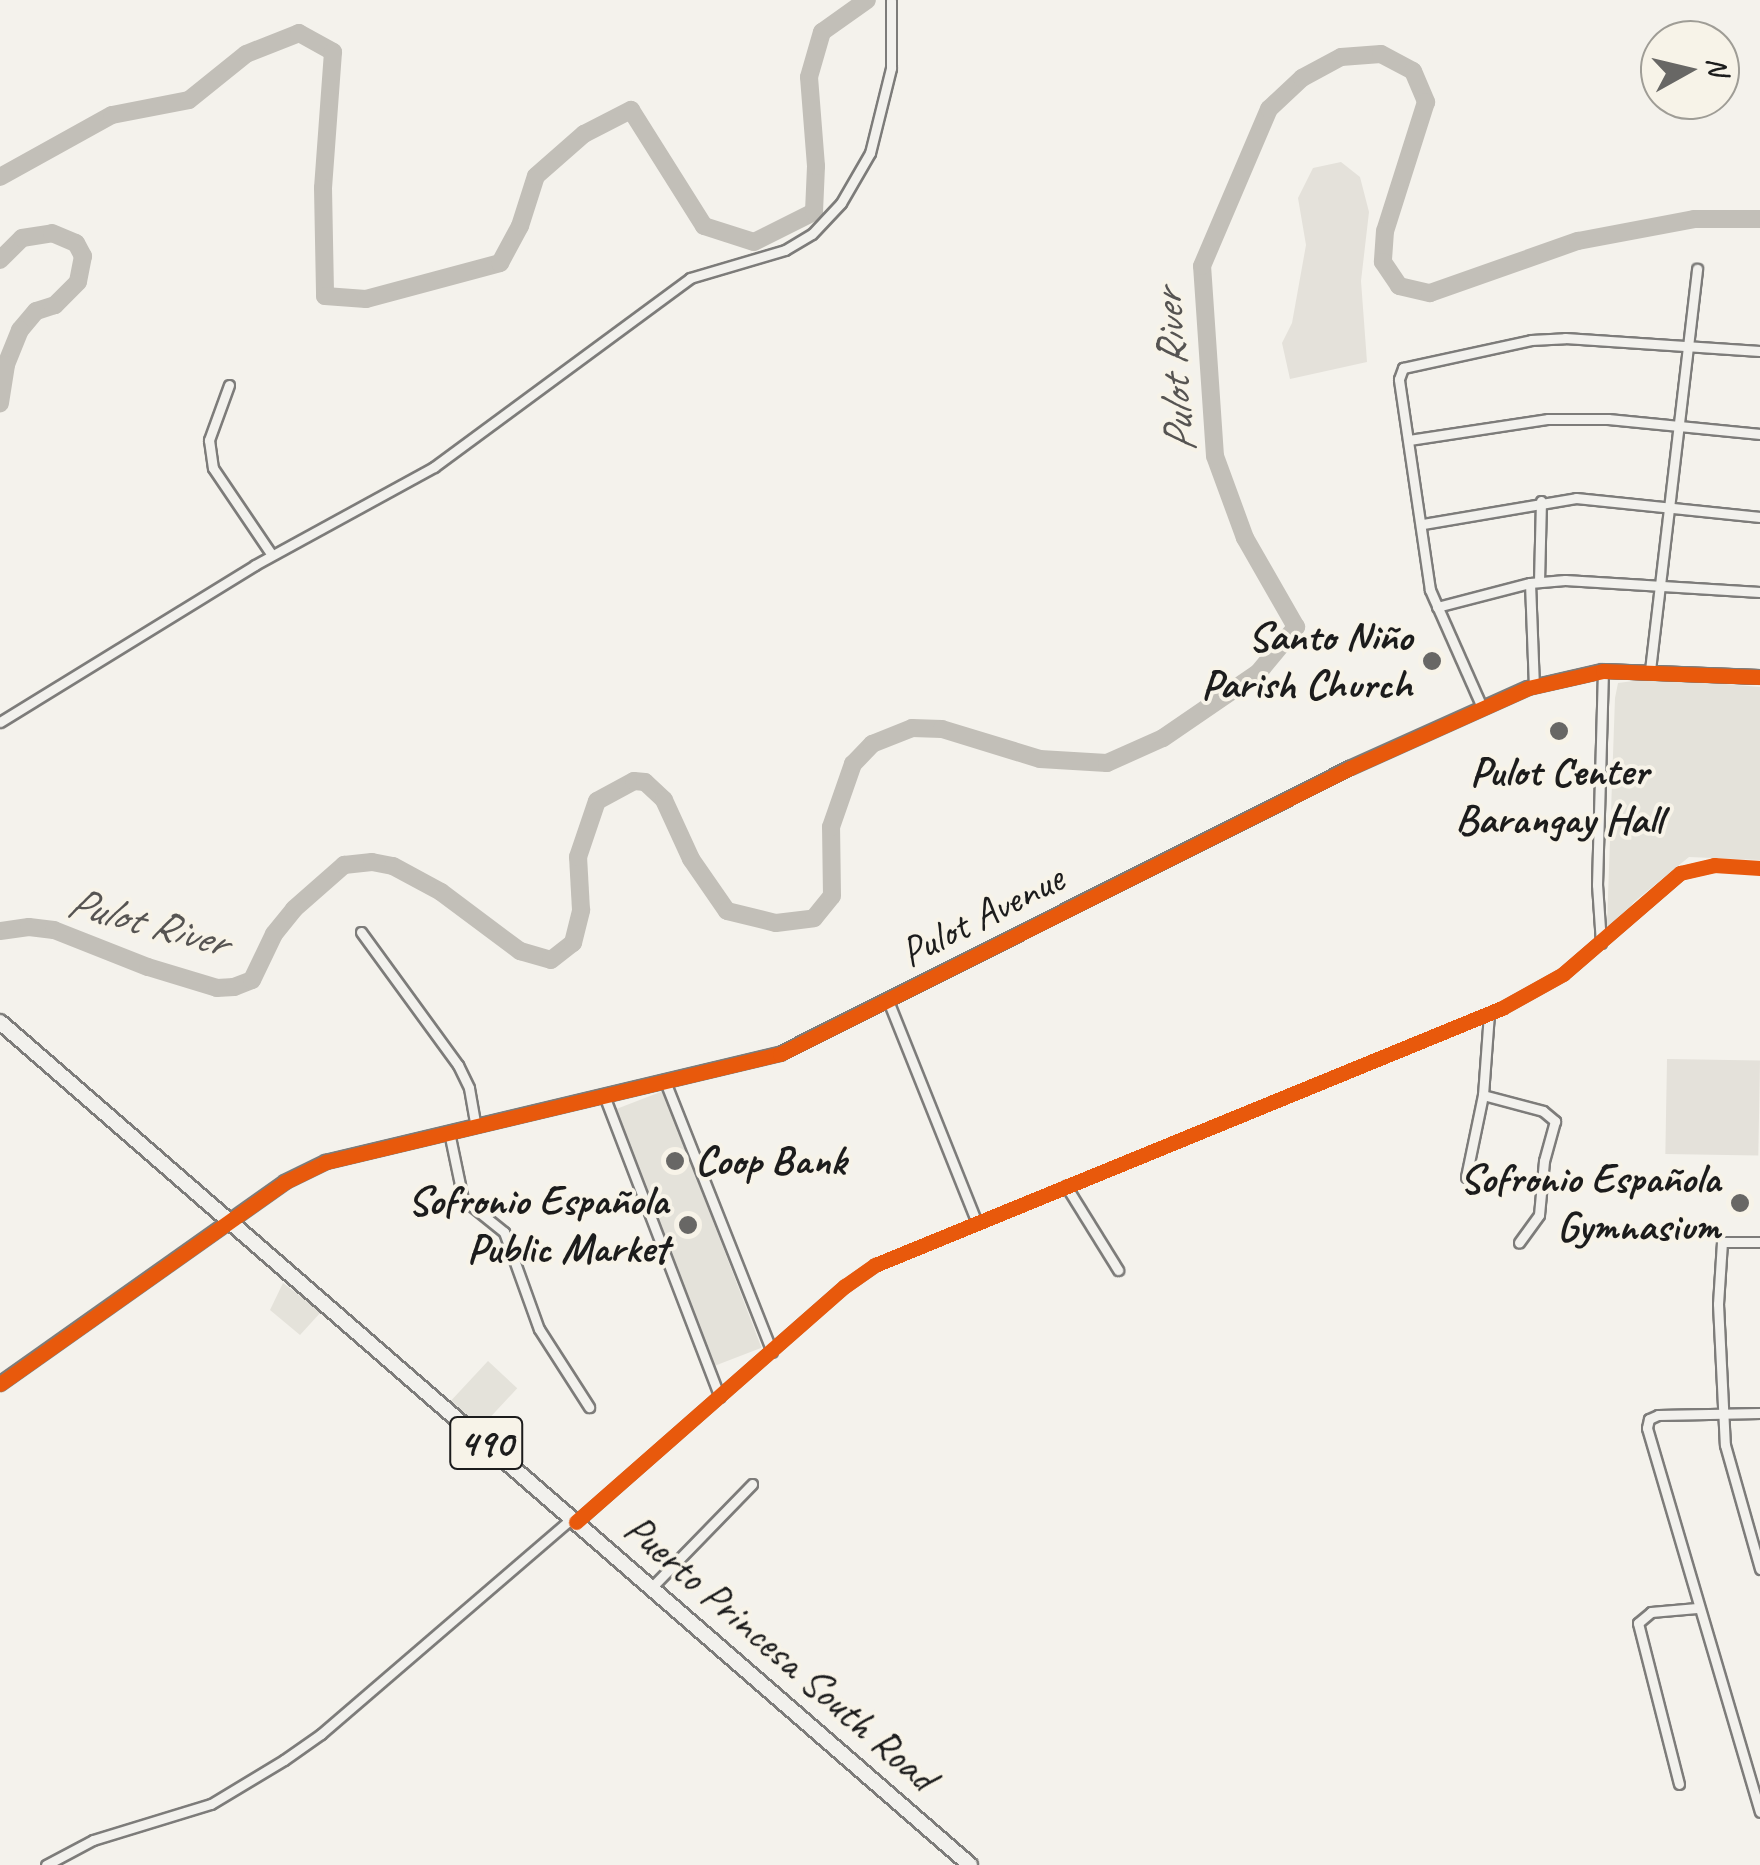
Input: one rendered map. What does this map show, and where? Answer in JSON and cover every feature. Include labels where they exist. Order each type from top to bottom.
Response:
[{"type":"main road","name":"Puerto Princesa South Road","points":[[0,1022],[970,1865]]},
{"type":"street","points":[[0,722],[272,555],[447,459],[690,278],[785,250],[812,234],[841,203],[870,153],[892,68],[891,0]]},
{"type":"street","points":[[1650,670],[1668,506],[1692,347],[1698,269]]},
{"type":"street","points":[[1481,706],[1430,590],[1399,379],[1404,368],[1530,340],[1601,339],[1760,351]]},
{"type":"street","points":[[229,386],[210,440],[213,468],[272,555]]},
{"type":"street","points":[[1409,440],[1548,418],[1608,419],[1681,430],[1760,434]]},
{"type":"street","points":[[1422,524],[1576,498],[1760,516]]},
{"type":"street","points":[[1534,686],[1541,501]]},
{"type":"street","points":[[1437,607],[1535,582],[1760,592]]},
{"type":"street","points":[[1601,943],[1597,885],[1602,671]]},
{"type":"street","name":"Pulot Avenue","points":[[0,1384],[285,1182],[326,1162],[780,1054],[1481,706],[1534,686],[1602,671],[1760,677]]},
{"type":"street","points":[[46,1865],[93,1840],[211,1804],[284,1760],[574,1521],[845,1286],[875,1265],[976,1220],[1488,1014],[1563,974],[1680,873],[1714,866],[1760,868]]},
{"type":"street","points":[[361,932],[458,1065],[469,1088],[476,1126]]},
{"type":"street","points":[[889,1002],[976,1220]]},
{"type":"street","points":[[1466,1177],[1484,1095],[1488,1014]]},
{"type":"street","points":[[666,1084],[772,1352]]},
{"type":"street","points":[[1484,1095],[1543,1111],[1556,1121],[1544,1160],[1539,1216],[1519,1244]]},
{"type":"street","points":[[605,1098],[720,1396]]},
{"type":"street","points":[[449,1132],[463,1199],[504,1232],[540,1329],[590,1408]]},
{"type":"street","points":[[1066,1186],[1118,1270]]},
{"type":"street","points":[[1760,1242],[1722,1242],[1718,1304],[1726,1445],[1760,1569]]},
{"type":"street","points":[[1760,1414],[1658,1414],[1648,1419],[1647,1428],[1760,1812]]},
{"type":"street","points":[[651,1588],[752,1484]]},
{"type":"street","points":[[1679,1784],[1638,1623],[1651,1612],[1697,1608]]},
{"type":"shaded area","points":[[1341,162],[1360,177],[1369,212],[1361,281],[1367,362],[1290,379],[1282,343],[1292,323],[1306,245],[1298,198],[1313,168]]},
{"type":"shaded area","points":[[1656,678],[1760,687],[1760,860],[1689,857],[1634,902],[1611,931],[1607,925],[1615,698],[1618,683]]},
{"type":"shaded area","points":[[1667,1059],[1760,1061],[1758,1156],[1665,1154]]},
{"type":"shaded area","name":"Sofronio Española Public Market","points":[[663,1091],[762,1348],[715,1366],[616,1109]]},
{"type":"shaded area","points":[[283,1283],[321,1312],[300,1335],[270,1310]]},
{"type":"shaded area","points":[[488,1361],[517,1388],[480,1428],[451,1400]]},
{"type":"waterway","points":[[0,177],[112,115],[189,100],[246,54],[299,33],[333,52],[323,188],[325,296],[366,299],[500,263],[520,226],[536,176],[584,134],[631,110],[704,226],[754,242],[814,212],[816,166],[809,77],[822,32],[867,0]]},
{"type":"waterway","name":"Pulot River","points":[[0,931],[29,927],[54,930],[148,967],[217,988],[234,987],[252,980],[274,934],[294,909],[344,865],[372,862],[393,866],[441,892],[520,951],[551,960],[573,943],[581,910],[578,857],[597,801],[634,781],[645,782],[664,800],[691,859],[727,911],[776,923],[814,918],[832,896],[831,827],[853,764],[872,744],[912,728],[942,729],[1040,759],[1107,763],[1163,738],[1258,673],[1296,627],[1245,538],[1215,456],[1202,266],[1269,109],[1302,78],[1341,57],[1381,54],[1413,71],[1426,102],[1385,231],[1383,262],[1399,286],[1430,293],[1578,241],[1694,219],[1760,219]]},
{"type":"waterway","points":[[0,260],[22,238],[52,233],[76,243],[83,256],[78,282],[55,305],[36,311],[20,330],[6,365],[0,404]]},
{"type":"cycle path","points":[[0,1384],[285,1182],[326,1162],[780,1054],[1350,768],[1528,688],[1603,671],[1760,677]]},
{"type":"cycle path","points":[[576,1522],[845,1286],[875,1265],[1502,1008],[1563,974],[1680,873],[1714,865],[1760,868]]},
{"type":"place","name":"Santo Niño Parish Church","points":[[1432,661]]},
{"type":"place","name":"Pulot Center Barangay Hall","points":[[1559,731]]},
{"type":"place","name":"Coop Bank","points":[[675,1161]]},
{"type":"place","name":"Sofronio Española Gymnasium","points":[[1740,1203]]},
{"type":"place","name":"Sofronio Española Public Market","points":[[688,1225]]}]
